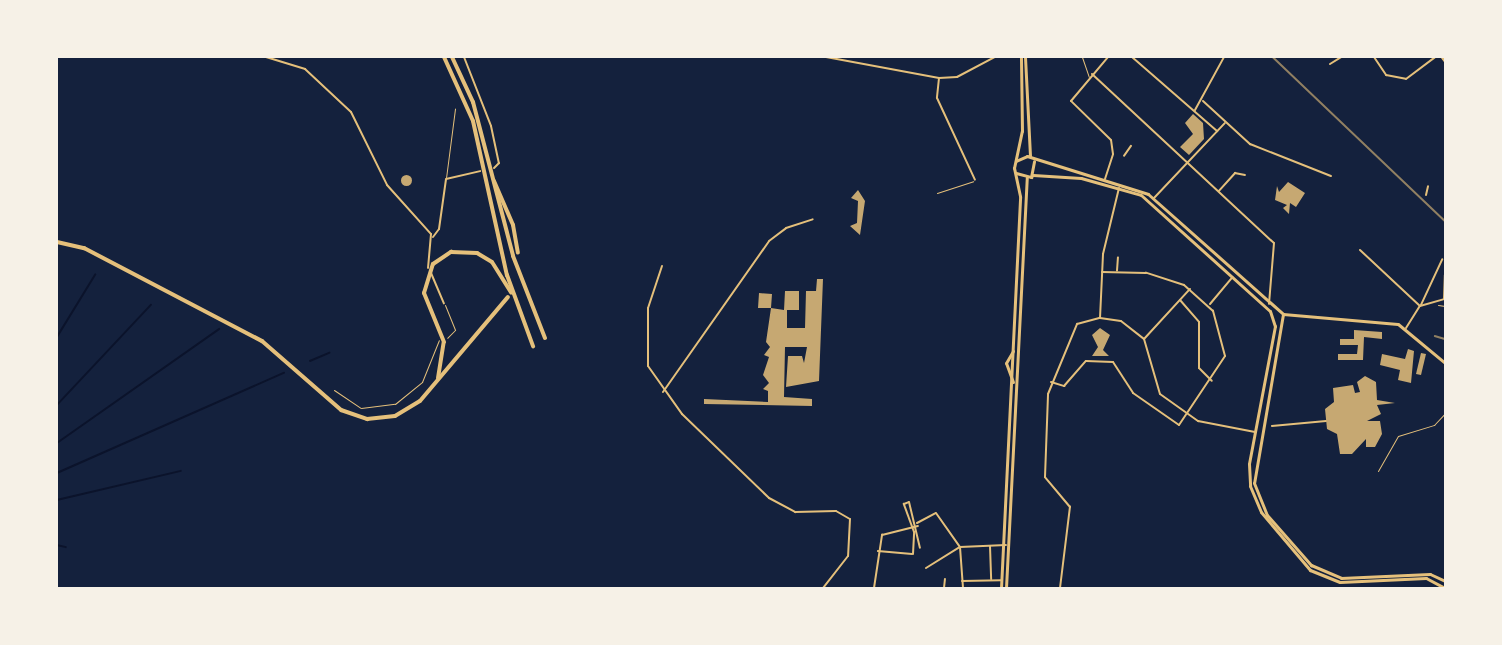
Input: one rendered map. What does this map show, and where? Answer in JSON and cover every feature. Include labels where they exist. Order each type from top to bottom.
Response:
[{"type":"highway","points":[[444,57],[473,121],[515,302]]},
{"type":"highway","points":[[452,57],[473,102],[513,256],[545,338]]},
{"type":"highway","points":[[491,174],[513,225],[518,253]]},
{"type":"highway","points":[[57,242],[84,248],[262,341],[353,416],[371,420],[400,414],[438,379],[508,297]]},
{"type":"highway","points":[[438,379],[444,342],[424,293],[429,271],[448,253],[471,251],[492,262],[515,302],[533,346]]},
{"type":"main road","points":[[1001,588],[1006,545],[1013,382],[1020,196],[1015,171],[1022,131],[1021,57]]},
{"type":"main road","points":[[1026,57],[1026,147],[1032,158],[1034,175]]},
{"type":"main road","points":[[1442,57],[1445,61]]},
{"type":"main road","points":[[1016,160],[1032,158],[1120,185],[1153,199],[1235,275],[1281,313],[1294,317],[1406,328],[1445,363]]},
{"type":"main road","points":[[1015,171],[1027,178]]},
{"type":"main road","points":[[1027,178],[1034,175],[1104,181]]},
{"type":"main road","points":[[1006,588],[1027,178]]},
{"type":"main road","points":[[1235,275],[1275,318],[1282,320],[1294,317]]},
{"type":"main road","points":[[1257,433],[1275,318],[1281,313]]},
{"type":"main road","points":[[1281,313],[1282,320],[1249,473],[1261,512],[1315,573],[1340,582],[1430,574],[1445,581]]},
{"type":"main road","points":[[1013,354],[1019,357]]},
{"type":"main road","points":[[1013,354],[1006,363],[1013,382]]},
{"type":"main road","points":[[1364,579],[1426,578],[1445,588]]},
{"type":"street","points":[[266,57],[303,68],[348,108],[387,185],[433,237]]},
{"type":"street","points":[[464,57],[490,126],[499,163],[494,168]]},
{"type":"street","points":[[826,57],[846,62],[863,60],[939,78],[957,77],[995,57]]},
{"type":"street","points":[[1104,181],[1111,140],[1071,101],[1108,57]]},
{"type":"street","points":[[1132,57],[1217,131]]},
{"type":"street","points":[[1195,110],[1203,100],[1224,57]]},
{"type":"street","points":[[1330,64],[1341,57]]},
{"type":"street","points":[[1374,57],[1386,75],[1406,79],[1435,57]]},
{"type":"street","points":[[1092,74],[1274,243],[1269,304]]},
{"type":"street","points":[[939,78],[937,98],[975,180]]},
{"type":"street","points":[[1203,100],[1250,144],[1331,176]]},
{"type":"street","points":[[1153,199],[1225,123]]},
{"type":"street","points":[[1124,156],[1131,146]]},
{"type":"street","points":[[428,268],[433,237],[439,229],[446,179],[480,171]]},
{"type":"street","points":[[1219,191],[1235,173],[1245,175]]},
{"type":"street","points":[[1100,318],[1102,272],[1120,185]]},
{"type":"street","points":[[1426,195],[1428,186]]},
{"type":"street","points":[[663,392],[769,241],[786,228],[813,219]]},
{"type":"street","points":[[1360,250],[1420,306],[1438,305],[1445,292],[1445,275]]},
{"type":"street","points":[[1117,272],[1118,258]]},
{"type":"street","points":[[1406,328],[1420,306],[1442,260]]},
{"type":"street","points":[[662,266],[648,308],[645,356],[663,392],[769,498],[795,512],[836,511],[848,517],[848,556],[824,588]]},
{"type":"street","points":[[1051,382],[1064,386],[1086,361],[1113,362],[1133,393],[1174,424],[1189,416],[1212,381],[1225,347],[1209,305],[1190,289],[1146,273],[1102,272]]},
{"type":"street","points":[[431,273],[444,303]]},
{"type":"street","points":[[1209,305],[1235,275]]},
{"type":"street","points":[[1144,339],[1190,289]]},
{"type":"street","points":[[1179,300],[1199,322],[1199,368],[1212,381]]},
{"type":"street","points":[[1060,588],[1070,507],[1045,477],[1051,382],[1073,329],[1100,318],[1121,321],[1144,339],[1156,390],[1189,416],[1257,433]]},
{"type":"street","points":[[1272,426],[1326,421]]},
{"type":"street","points":[[878,551],[913,554],[913,528],[904,503],[909,501],[918,525],[920,548]]},
{"type":"street","points":[[874,588],[882,535],[913,528],[936,513],[960,548],[963,588]]},
{"type":"street","points":[[910,521],[915,519]]},
{"type":"street","points":[[990,545],[991,579]]},
{"type":"street","points":[[926,568],[960,548],[1006,545]]},
{"type":"street","points":[[944,588],[945,579]]},
{"type":"street","points":[[1364,579],[1365,588]]},
{"type":"street","points":[[962,581],[1002,580]]},
{"type":"lane","points":[[1082,57],[1089,77]]},
{"type":"lane","points":[[446,179],[455,109]]},
{"type":"lane","points":[[937,193],[975,180]]},
{"type":"lane","points":[[444,303],[455,330],[447,338]]},
{"type":"lane","points":[[1438,305],[1445,306]]},
{"type":"lane","points":[[334,390],[361,408],[395,404],[422,382],[439,340]]},
{"type":"lane","points":[[1378,471],[1398,436],[1434,425],[1445,413]]},
{"type":"building","points":[[1193,114],[1203,123],[1204,139],[1189,155],[1180,147],[1193,134],[1185,123]]},
{"type":"building","points":[[406,174],[412,180],[406,186],[400,180]]},
{"type":"building","points":[[1288,182],[1305,193],[1296,207],[1290,203],[1289,214],[1283,208],[1287,205],[1275,200],[1277,186],[1279,192]]},
{"type":"building","points":[[858,190],[865,201],[860,235],[850,226],[857,223],[858,201],[851,198]]},
{"type":"building","points":[[817,279],[823,279],[819,381],[786,387],[788,356],[802,356],[804,363],[807,347],[785,347],[784,397],[812,399],[812,406],[704,404],[704,399],[768,402],[768,391],[763,389],[769,383],[763,375],[769,357],[764,355],[770,347],[766,342],[771,308],[784,310],[785,291],[799,291],[799,310],[787,310],[787,328],[805,328],[806,291],[816,291]]},
{"type":"building","points":[[759,293],[772,294],[771,308],[758,308]]},
{"type":"building","points":[[1100,328],[1110,335],[1103,350],[1109,356],[1092,356],[1098,347],[1092,335]]},
{"type":"building","points":[[1354,330],[1382,332],[1382,339],[1364,337],[1363,360],[1338,360],[1338,354],[1357,354],[1358,345],[1340,345],[1340,339],[1354,339]]},
{"type":"building","points":[[1408,349],[1414,351],[1411,383],[1398,380],[1400,370],[1380,365],[1382,354],[1405,359]]},
{"type":"building","points":[[1421,353],[1426,354],[1421,375],[1416,374]]},
{"type":"building","points":[[1365,376],[1376,382],[1377,400],[1395,403],[1377,405],[1381,414],[1367,421],[1380,421],[1382,434],[1375,447],[1366,447],[1366,439],[1352,454],[1340,454],[1337,434],[1327,429],[1325,409],[1334,402],[1333,388],[1353,385],[1355,393],[1360,392],[1357,382]]},
{"type":"waterway","points":[[57,337],[95,275]]},
{"type":"waterway","points":[[57,405],[151,305]]},
{"type":"waterway","points":[[57,443],[219,329]]},
{"type":"waterway","points":[[310,361],[329,353]]},
{"type":"waterway","points":[[57,473],[284,373]]},
{"type":"waterway","points":[[57,500],[181,471]]},
{"type":"waterway","points":[[57,545],[66,547]]},
{"type":"railway","points":[[1273,57],[1445,221]]},
{"type":"railway","points":[[1435,336],[1445,339]]}]
